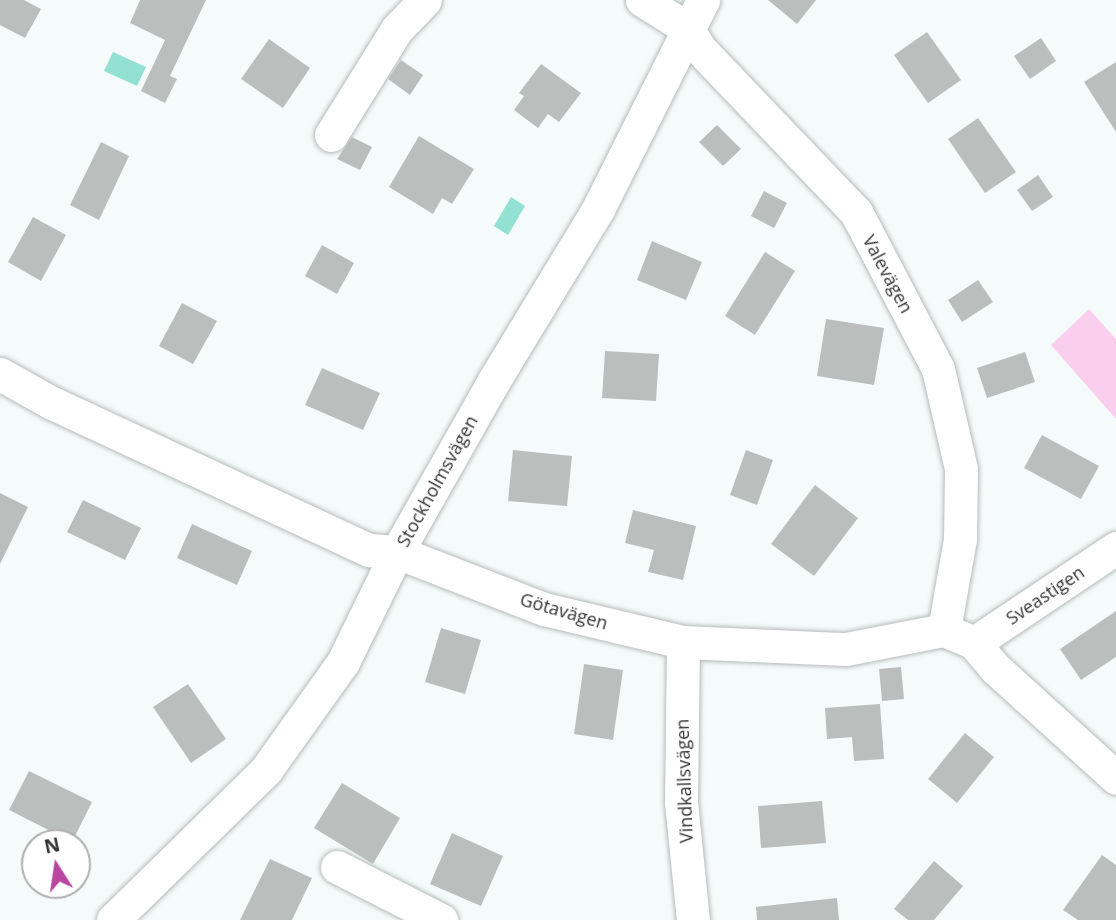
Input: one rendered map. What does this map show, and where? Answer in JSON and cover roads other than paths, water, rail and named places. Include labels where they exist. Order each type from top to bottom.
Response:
[{"type":"street","points":[[331,135],[397,29],[425,0]]},
{"type":"street","name":"Valevägen","points":[[642,0],[695,14],[700,49],[856,212],[938,369],[961,469],[960,539],[944,630]]},
{"type":"street","name":"Stockholmsvägen","points":[[113,920],[266,770],[343,662],[397,552],[493,382],[598,209],[695,14]]},
{"type":"street","name":"Götavägen","points":[[0,374],[50,402],[369,550],[397,552],[544,609],[683,642],[846,649],[944,630]]},
{"type":"street","name":"Sveastigen","points":[[974,643],[1116,548]]},
{"type":"street","points":[[944,630],[974,643],[996,668],[1116,778]]},
{"type":"street","name":"Vindkallsvägen","points":[[683,642],[681,802],[692,920]]},
{"type":"street","points":[[337,867],[441,920]]}]
